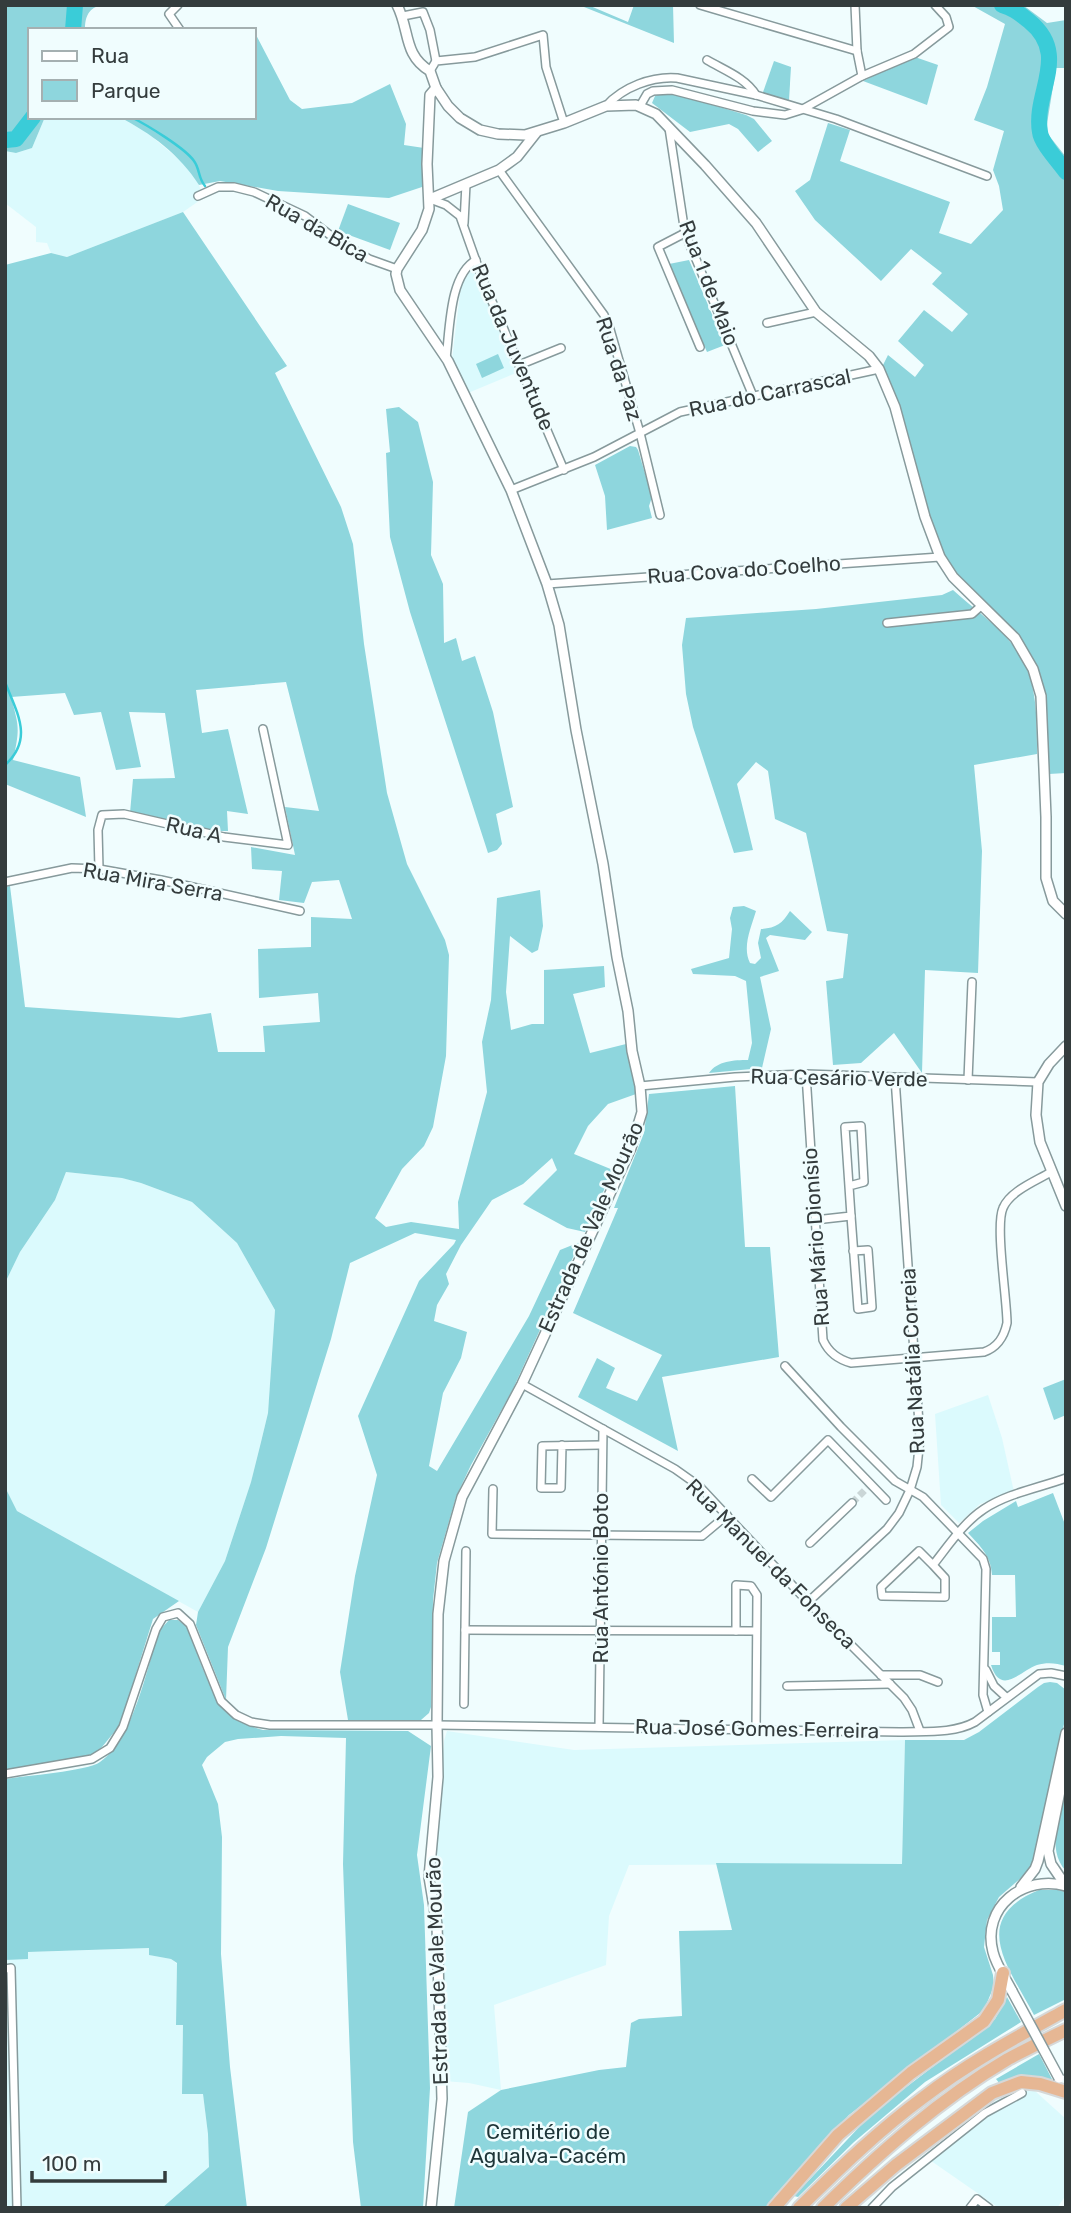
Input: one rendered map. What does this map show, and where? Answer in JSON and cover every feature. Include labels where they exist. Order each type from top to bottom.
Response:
[{"type":"highway","points":[[774,2208],[838,2135],[911,2073],[984,2021],[995,2007],[1003,1973]]},
{"type":"highway","points":[[799,2208],[855,2154],[924,2096],[1000,2046],[1066,2010]]},
{"type":"highway","points":[[823,2208],[867,2165],[937,2107],[1007,2060],[1066,2029]]},
{"type":"highway","points":[[846,2208],[896,2165],[992,2093],[1021,2081],[1066,2090]]},
{"type":"street","points":[[178,5],[169,14],[179,28]]},
{"type":"street","points":[[397,5],[403,16],[414,57],[430,71]]},
{"type":"street","points":[[700,5],[857,51]]},
{"type":"street","points":[[855,5],[857,51],[862,76]]},
{"type":"street","points":[[640,106],[647,94],[656,90],[692,94],[764,114],[785,115],[801,110],[862,76],[914,54],[949,27],[946,17],[936,5]]},
{"type":"street","points":[[397,269],[422,230],[428,215],[430,199],[427,164],[433,92],[430,71],[436,61],[430,30],[423,12],[403,16]]},
{"type":"street","points":[[436,61],[475,57],[543,35],[546,67],[564,123]]},
{"type":"street","points":[[707,60],[744,81],[756,95]]},
{"type":"street","points":[[606,106],[612,99],[640,83],[665,77],[756,95],[836,119],[987,176]]},
{"type":"street","points":[[433,92],[460,118],[480,130],[513,135],[537,132],[606,106],[640,106],[656,114],[756,223],[816,312],[869,356],[879,369],[895,407],[925,517],[940,556],[953,577],[1015,638],[1028,657],[1037,681],[1041,696],[1046,804],[1046,878],[1053,901],[1065,911]]},
{"type":"street","name":"Rua 1 de Maio","points":[[669,127],[685,233],[753,396]]},
{"type":"street","points":[[430,199],[499,170],[517,157],[537,132]]},
{"type":"street","name":"Rua da Paz","points":[[499,170],[604,315],[640,432],[660,515]]},
{"type":"street","points":[[464,224],[466,184]]},
{"type":"street","name":"Rua da Bica","points":[[198,196],[218,187],[234,187],[254,192],[305,216],[369,259],[397,269]]},
{"type":"street","points":[[430,199],[454,209],[464,224]]},
{"type":"street","name":"Rua da Juventude","points":[[464,224],[476,260],[564,470]]},
{"type":"street","points":[[685,233],[658,247],[700,347]]},
{"type":"street","points":[[446,358],[456,287],[468,264],[476,260]]},
{"type":"street","name":"Estrada de Vale Mourão","points":[[397,269],[400,290],[446,358],[511,490],[547,584],[563,644],[576,730],[603,864],[642,1112],[634,1142],[522,1384],[462,1497],[449,1539],[440,1584],[438,1777],[429,1877],[437,1925],[442,2099],[431,2208]]},
{"type":"street","points":[[767,323],[816,312]]},
{"type":"street","points":[[519,365],[561,348]]},
{"type":"street","name":"Rua do Carrascal","points":[[511,490],[594,457],[680,412],[879,369]]},
{"type":"street","name":"Rua Cova do Coelho","points":[[547,584],[940,556]]},
{"type":"street","points":[[887,623],[972,614],[981,606]]},
{"type":"street","name":"Rua A","points":[[99,869],[98,830],[102,815],[124,814],[223,837],[288,845],[262,729]]},
{"type":"street","name":"Rua Mira Serra","points":[[5,882],[72,868],[99,869],[300,911]]},
{"type":"street","points":[[968,1080],[972,982]]},
{"type":"street","points":[[1066,1046],[1049,1064],[1038,1082],[1037,1131],[1066,1206]]},
{"type":"street","name":"Rua Cesário Verde","points":[[640,1086],[735,1077],[806,1074],[1038,1082]]},
{"type":"street","name":"Rua Mário Dionísio","points":[[806,1074],[823,1340],[828,1350],[851,1363],[915,1357]]},
{"type":"street","name":"Rua Natália Correia","points":[[808,1602],[887,1529],[899,1513],[910,1490],[918,1463],[920,1438],[895,1078]]},
{"type":"street","points":[[849,1186],[864,1182],[861,1126],[845,1127],[850,1216],[853,1251],[858,1309],[872,1307],[868,1250],[853,1251]]},
{"type":"street","points":[[915,1357],[984,1352],[997,1346],[1007,1323],[1001,1226],[1003,1208],[1012,1196],[1051,1172]]},
{"type":"street","points":[[815,1220],[850,1216]]},
{"type":"street","points":[[785,1366],[895,1481],[923,1497],[981,1556],[986,1569],[983,1695],[988,1712]]},
{"type":"street","name":"Rua Manuel da Fonseca","points":[[522,1384],[675,1469],[699,1486],[890,1684],[912,1710],[920,1731]]},
{"type":"street","name":"Rua António Boto","points":[[599,1727],[603,1429]]},
{"type":"street","points":[[752,1479],[771,1497],[828,1440],[856,1468],[869,1487],[886,1500]]},
{"type":"street","points":[[562,1446],[561,1488],[541,1488],[542,1446],[562,1446],[601,1446]]},
{"type":"street","points":[[856,1468],[869,1455]]},
{"type":"street","points":[[933,1565],[958,1533],[984,1509],[1004,1499],[1066,1478]]},
{"type":"street","points":[[493,1489],[492,1534],[702,1536],[727,1515]]},
{"type":"street","points":[[810,1543],[852,1503]]},
{"type":"street","points":[[464,1704],[466,1551]]},
{"type":"street","points":[[919,1551],[933,1565],[944,1578],[945,1597],[882,1596],[881,1587],[919,1551]]},
{"type":"street","points":[[736,1631],[736,1585],[743,1584],[751,1586],[757,1595],[756,1729]]},
{"type":"street","name":"Rua José Gomes Ferreira","points":[[5,1774],[92,1759],[110,1748],[123,1727],[156,1629],[163,1617],[178,1613],[190,1624],[222,1701],[236,1715],[251,1722],[270,1725],[920,1731],[960,1729],[975,1722],[1039,1674],[1051,1672],[1064,1676]]},
{"type":"street","points":[[465,1630],[756,1631]]},
{"type":"street","points":[[985,1665],[994,1685],[1006,1697]]},
{"type":"street","points":[[881,1675],[920,1675],[938,1682]]},
{"type":"street","points":[[787,1686],[890,1684]]},
{"type":"street","points":[[1066,1732],[1038,1861],[1021,1888],[1000,1906],[991,1934],[993,1953],[1066,2090]]},
{"type":"street","points":[[1066,1761],[1048,1851],[1051,1864],[1066,1886]]},
{"type":"street","points":[[1021,1888],[1040,1882],[1055,1882],[1066,1886]]},
{"type":"street","points":[[5,1969],[11,1968],[17,2208]]},
{"type":"street","points":[[872,2208],[892,2187],[985,2113],[1022,2093]]},
{"type":"street","points":[[970,2208],[977,2199],[989,2208]]},
{"type":"shaded area","points":[[44,119],[123,119],[145,131],[188,167],[203,198],[183,212],[67,257],[51,253],[47,243],[36,242],[36,227],[5,203],[5,151],[16,153],[32,148]]},
{"type":"shaded area","points":[[473,267],[516,373],[468,393],[452,359],[461,285]]},
{"type":"shaded area","points":[[66,1172],[123,1178],[192,1202],[237,1243],[275,1310],[268,1413],[251,1482],[225,1561],[198,1612],[17,1511],[5,1487],[5,1283],[20,1252],[55,1200]]},
{"type":"shaded area","points":[[988,1395],[1002,1438],[1014,1492],[980,1504],[959,1523],[941,1505],[935,1414]]},
{"type":"shaded area","points":[[447,1731],[574,1750],[905,1740],[902,1864],[629,1865],[609,1916],[606,1965],[494,2005],[501,2090],[444,2081],[440,1923],[434,1867]]},
{"type":"shaded area","points":[[149,1948],[150,1955],[171,1959],[177,1964],[176,2024],[183,2025],[182,2093],[203,2094],[209,2167],[193,2208],[5,2208],[5,1953]]},
{"type":"shaded area","points":[[1020,2088],[1035,2091],[1066,2119],[1066,2195],[1057,2208],[999,2208],[924,2156],[989,2104]]},
{"type":"green space","points":[[5,5],[102,5],[93,8],[88,14],[85,28],[28,28],[28,119],[44,119],[32,148],[16,153],[5,151]]},
{"type":"green space","points":[[579,5],[588,5],[628,22],[634,5],[673,5],[674,43]]},
{"type":"green space","points":[[971,5],[1023,5],[1047,23],[1066,20],[1066,68],[1056,68],[1047,133],[1066,157],[1066,773],[1049,774],[1044,690],[1030,654],[1001,617],[962,580],[944,554],[883,365],[888,355],[915,377],[924,365],[898,341],[924,310],[952,332],[968,314],[932,284],[942,273],[911,249],[881,281],[815,220],[795,191],[810,180],[828,123],[850,130],[840,161],[950,202],[939,233],[971,244],[1003,210],[993,170],[1004,131],[974,120],[987,87],[1005,24]]},
{"type":"green space","points":[[256,35],[290,100],[302,109],[352,103],[390,84],[406,124],[404,145],[424,148],[422,187],[389,198],[278,191],[220,181],[199,185],[183,164],[142,130],[123,119],[256,119]]},
{"type":"green space","points":[[912,56],[938,65],[927,105],[863,81]]},
{"type":"green space","points":[[774,61],[791,67],[789,100],[762,95]]},
{"type":"green space","points":[[674,93],[746,115],[754,119],[772,141],[758,152],[738,129],[729,124],[690,132],[652,103],[655,96]]},
{"type":"green space","points":[[348,204],[400,223],[390,250],[338,231]]},
{"type":"green space","points":[[183,212],[287,366],[275,373],[341,507],[353,544],[364,644],[387,793],[407,864],[445,940],[449,955],[446,1056],[433,1127],[424,1146],[402,1169],[375,1218],[386,1227],[411,1222],[459,1229],[458,1202],[487,1092],[482,1042],[491,1000],[497,898],[540,890],[543,926],[538,950],[532,953],[510,936],[506,992],[511,1030],[532,1024],[544,1024],[544,970],[604,966],[605,987],[573,994],[590,1053],[626,1044],[636,1094],[608,1104],[588,1126],[574,1154],[613,1170],[585,1232],[567,1228],[523,1204],[557,1170],[552,1158],[523,1184],[492,1200],[461,1245],[446,1274],[449,1284],[437,1305],[434,1321],[467,1332],[461,1358],[443,1393],[429,1466],[437,1471],[529,1316],[560,1250],[580,1242],[513,1389],[456,1497],[437,1563],[433,1600],[431,1707],[421,1720],[348,1720],[340,1672],[355,1576],[377,1475],[358,1416],[419,1281],[456,1240],[415,1233],[350,1263],[331,1339],[266,1548],[228,1647],[226,1700],[196,1625],[198,1612],[225,1561],[251,1482],[268,1413],[275,1310],[237,1243],[192,1202],[122,1178],[66,1172],[55,1200],[20,1252],[5,1283],[5,887],[10,886],[25,1007],[179,1018],[211,1013],[218,1052],[265,1052],[263,1026],[320,1022],[318,993],[259,998],[258,949],[311,947],[311,917],[352,919],[339,880],[312,882],[304,903],[279,900],[282,871],[252,869],[251,847],[295,855],[285,807],[319,811],[286,682],[196,690],[202,733],[228,729],[248,814],[227,811],[228,831],[207,831],[130,813],[133,779],[175,778],[165,713],[129,712],[141,767],[116,770],[101,712],[74,715],[65,693],[11,697],[18,728],[13,760],[80,777],[86,817],[5,784],[5,265],[51,253],[67,257]]},
{"type":"green space","points":[[689,260],[725,345],[707,352],[669,264]]},
{"type":"green space","points":[[498,354],[504,368],[482,378],[476,364]]},
{"type":"green space","points":[[399,407],[418,422],[433,482],[431,555],[443,584],[444,643],[456,638],[462,661],[475,656],[493,712],[513,807],[496,814],[502,844],[497,850],[488,853],[410,612],[390,537],[386,453],[390,452],[386,409]]},
{"type":"green space","points":[[630,446],[638,450],[652,497],[649,506],[652,518],[607,530],[605,496],[595,465]]},
{"type":"green space","points":[[953,590],[1000,630],[1021,657],[1032,683],[1037,754],[974,765],[982,851],[978,973],[925,970],[922,1073],[894,1033],[861,1063],[833,1065],[826,981],[843,978],[848,934],[827,931],[806,833],[775,819],[768,771],[756,762],[737,784],[753,850],[734,853],[693,727],[686,694],[682,645],[686,618],[816,609],[942,595]]},
{"type":"green space","points":[[744,906],[756,911],[747,944],[750,963],[755,964],[761,958],[758,943],[761,929],[778,925],[790,911],[812,932],[805,940],[770,935],[766,938],[779,971],[760,977],[771,1029],[762,1068],[709,1073],[721,1064],[748,1060],[752,1043],[746,981],[735,976],[693,974],[691,969],[729,958],[732,929],[730,918],[733,907]]},
{"type":"green space","points":[[735,1086],[745,1247],[770,1247],[779,1357],[662,1377],[678,1451],[578,1397],[597,1358],[615,1368],[606,1388],[637,1401],[662,1355],[573,1313],[618,1208],[614,1208],[644,1133],[649,1094]]},
{"type":"green space","points":[[1066,1379],[1066,1415],[1054,1420],[1043,1388]]},
{"type":"green space","points":[[5,1487],[17,1511],[179,1601],[153,1619],[120,1725],[102,1747],[84,1758],[5,1770]]},
{"type":"green space","points":[[1053,1493],[1066,1527],[1066,1666],[1041,1664],[1012,1679],[1000,1679],[991,1665],[1000,1665],[1000,1652],[992,1652],[992,1617],[1016,1617],[1015,1575],[992,1575],[987,1557],[968,1533],[1016,1501],[1018,1507]]},
{"type":"green space","points":[[169,1620],[178,1620],[187,1627],[213,1690],[221,1703],[246,1724],[263,1730],[408,1731],[431,1746],[417,1855],[424,1905],[430,2088],[423,2208],[361,2208],[353,2142],[343,1864],[346,1738],[281,1736],[238,1739],[225,1742],[207,1757],[202,1765],[218,1804],[222,1837],[221,1954],[230,2067],[247,2208],[162,2208],[209,2167],[203,2094],[182,2094],[183,2025],[176,2025],[177,1963],[171,1959],[149,1955],[149,1948],[28,1952],[28,1959],[5,1960],[5,1779],[83,1768],[100,1762],[112,1752],[130,1721],[159,1631]]},
{"type":"green space","name":"Cemitério de Agualva-Cacém","points":[[1050,1682],[1057,1683],[1066,1690],[1066,1715],[1033,1865],[999,1897],[987,1920],[984,1947],[994,1986],[984,2010],[849,2115],[766,2208],[454,2208],[468,2112],[501,2090],[626,2067],[631,2023],[639,2019],[682,2016],[679,1931],[732,1930],[716,1863],[902,1864],[905,1740],[964,1740],[979,1732],[1038,1687]]},
{"type":"green space","points":[[1066,1786],[1066,1871],[1056,1852],[1055,1841]]},
{"type":"green space","points":[[1039,1890],[1066,1892],[1066,1999],[1034,2015],[1006,1963],[1000,1946],[999,1930],[1004,1915],[1017,1902]]},
{"type":"green space","points":[[1007,1997],[1021,2022],[925,2082],[854,2142],[798,2197],[794,2196],[864,2122],[995,2019]]},
{"type":"green space","points":[[1039,2054],[1053,2081],[1021,2078],[1000,2084],[996,2079]]},
{"type":"waterway","points":[[73,28],[75,5]]},
{"type":"waterway","points":[[1002,5],[1029,21],[1041,34],[1047,47],[1048,74],[1039,117],[1040,132],[1047,147],[1066,172]]},
{"type":"waterway","points":[[6,140],[16,139],[31,119]]},
{"type":"waterway","points":[[135,119],[183,150],[196,164],[205,186]]},
{"type":"waterway","points":[[5,682],[18,715],[21,735],[14,755],[5,765]]},
{"type":"tunnel","points":[[852,1503],[867,1488]]}]
